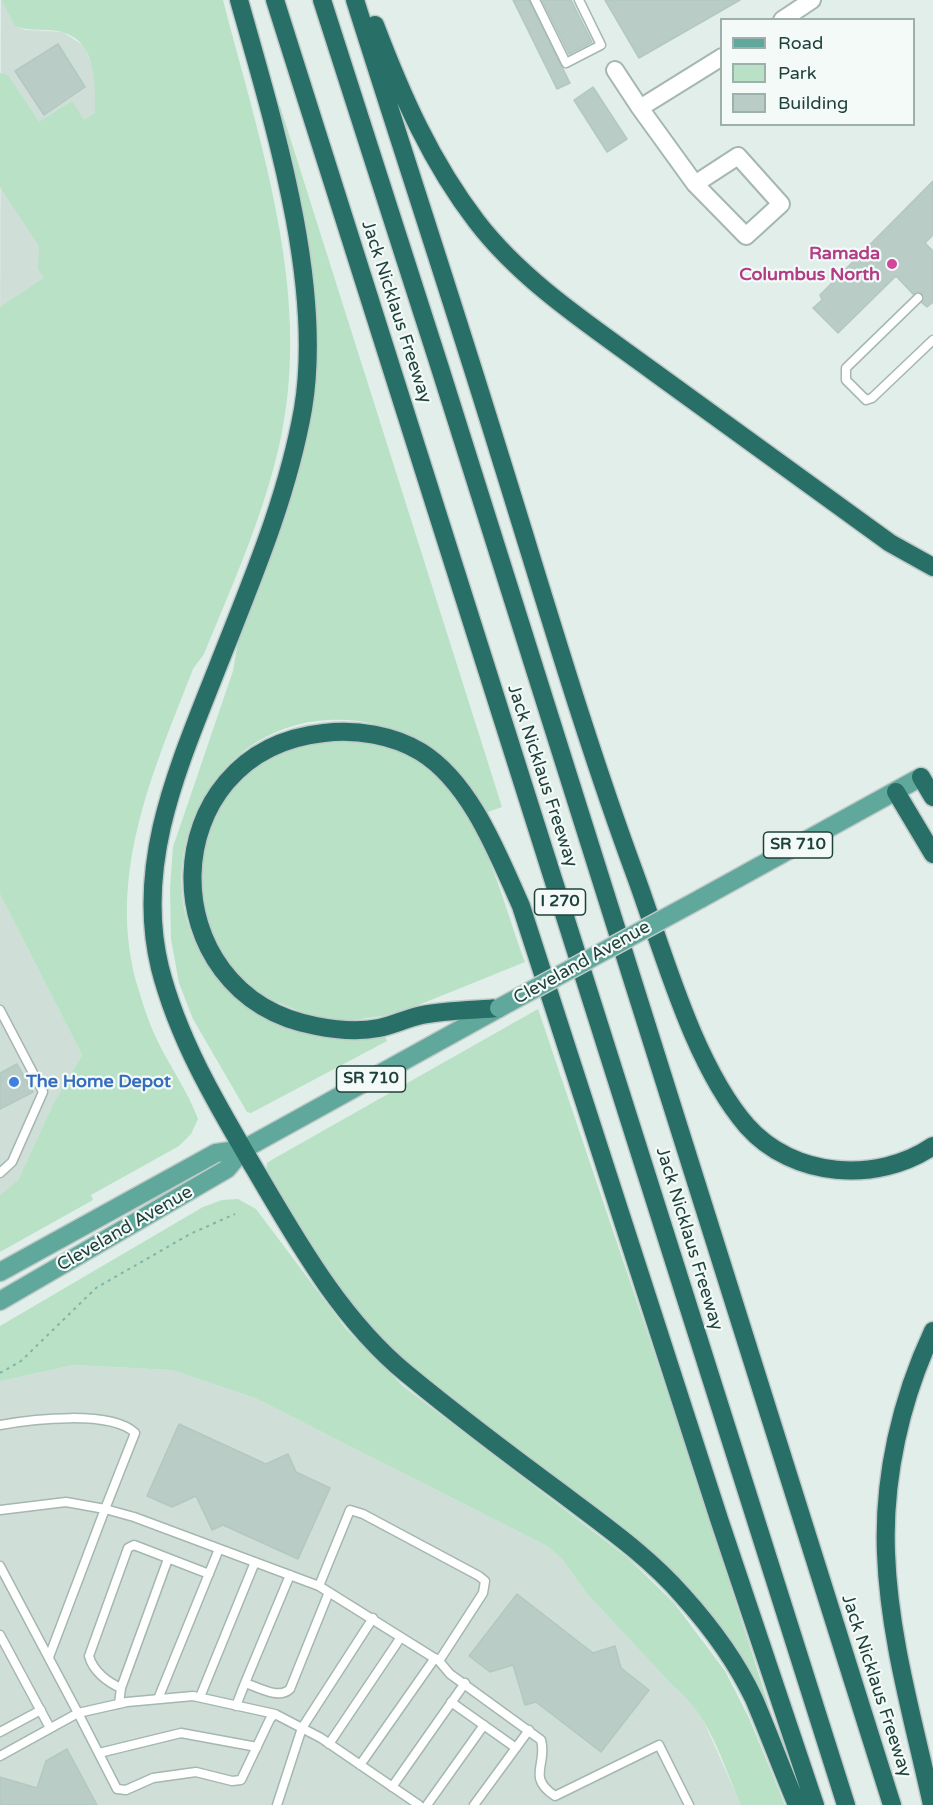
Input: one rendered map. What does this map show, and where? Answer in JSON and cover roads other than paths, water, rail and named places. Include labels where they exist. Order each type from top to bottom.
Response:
[{"type":"highway","points":[[239,0],[275,130],[298,244],[307,327],[304,401],[295,454],[279,510],[179,766],[163,820],[153,868],[151,917],[160,968],[181,1027],[216,1101],[318,1273],[360,1328],[402,1371],[647,1557],[684,1596],[722,1643],[752,1695],[797,1805]]},
{"type":"highway","name":"Jack Nicklaus Freeway","points":[[274,0],[846,1805]]},
{"type":"highway","name":"Jack Nicklaus Freeway","points":[[322,0],[601,874],[752,1365],[892,1805]]},
{"type":"highway","points":[[355,0],[608,801],[684,1009],[711,1070],[748,1127],[769,1147],[795,1161],[827,1169],[856,1171],[914,1159],[933,1146]]},
{"type":"highway","points":[[365,0],[407,106],[439,167],[479,224],[513,261],[557,299],[627,352],[890,543],[933,567]]},
{"type":"highway","points":[[499,1008],[422,1015],[378,1028],[339,1030],[284,1017],[237,987],[218,964],[205,940],[195,914],[191,885],[193,849],[205,816],[224,785],[250,760],[277,745],[307,735],[337,732],[369,734],[393,740],[421,752],[460,791],[489,834],[521,906],[720,1522],[815,1805]]},
{"type":"highway","points":[[921,777],[933,797]]},
{"type":"highway","points":[[896,792],[933,854]]},
{"type":"highway","points":[[932,1805],[891,1608],[886,1552],[889,1483],[901,1418],[921,1356],[933,1331]]},
{"type":"main road","name":"Cleveland Avenue","points":[[0,1272],[216,1154],[244,1149],[921,777]]},
{"type":"main road","name":"Cleveland Avenue","points":[[0,1301],[227,1169],[244,1149]]},
{"type":"street","points":[[785,18],[812,0]]},
{"type":"street","points":[[640,108],[720,58]]},
{"type":"street","points":[[615,69],[695,184],[746,236],[781,204],[738,156],[695,184]]},
{"type":"lane","points":[[535,0],[566,63],[601,45],[579,0]]},
{"type":"lane","points":[[918,298],[846,369],[846,380],[866,400],[873,398],[933,340]]},
{"type":"lane","points":[[0,1010],[43,1092],[12,1161],[0,1173]]},
{"type":"lane","points":[[0,1425],[24,1421],[77,1419],[127,1426],[135,1433],[49,1657]]},
{"type":"lane","points":[[0,1510],[66,1502],[105,1509],[318,1586],[373,1618],[437,1660],[450,1674],[530,1730],[541,1740],[544,1750],[538,1773],[540,1781],[546,1790],[555,1796],[659,1744],[689,1805]]},
{"type":"lane","points":[[318,1586],[350,1510],[363,1514],[479,1576],[484,1581],[483,1593],[360,1765]]},
{"type":"lane","points":[[121,1688],[111,1683],[94,1668],[89,1656],[128,1548],[134,1545],[209,1574]]},
{"type":"lane","points":[[158,1699],[219,1549]]},
{"type":"lane","points":[[119,1704],[121,1688],[168,1559]]},
{"type":"lane","points":[[200,1698],[255,1562]]},
{"type":"lane","points":[[0,1566],[117,1789],[126,1790],[153,1778],[196,1772],[232,1781],[241,1780],[270,1719],[275,1714]]},
{"type":"lane","points":[[236,1706],[290,1575]]},
{"type":"lane","points":[[245,1683],[279,1694],[286,1694],[329,1592]]},
{"type":"lane","points":[[277,1805],[302,1728],[373,1618]]},
{"type":"lane","points":[[0,1635],[50,1728]]},
{"type":"lane","points":[[329,1744],[401,1637]]},
{"type":"lane","points":[[392,1787],[465,1683]]},
{"type":"lane","points":[[0,1756],[78,1713],[158,1699],[200,1698],[275,1714],[329,1744],[419,1805]]},
{"type":"lane","points":[[451,1702],[516,1748]]},
{"type":"lane","points":[[1,1728],[41,1710]]},
{"type":"lane","points":[[427,1805],[484,1725]]},
{"type":"lane","points":[[474,1805],[530,1730]]},
{"type":"lane","points":[[99,1753],[181,1733],[257,1747]]},
{"type":"place","name":"Ramada Columbus North","points":[[892,264]]},
{"type":"place","name":"The Home Depot","points":[[14,1082]]}]
